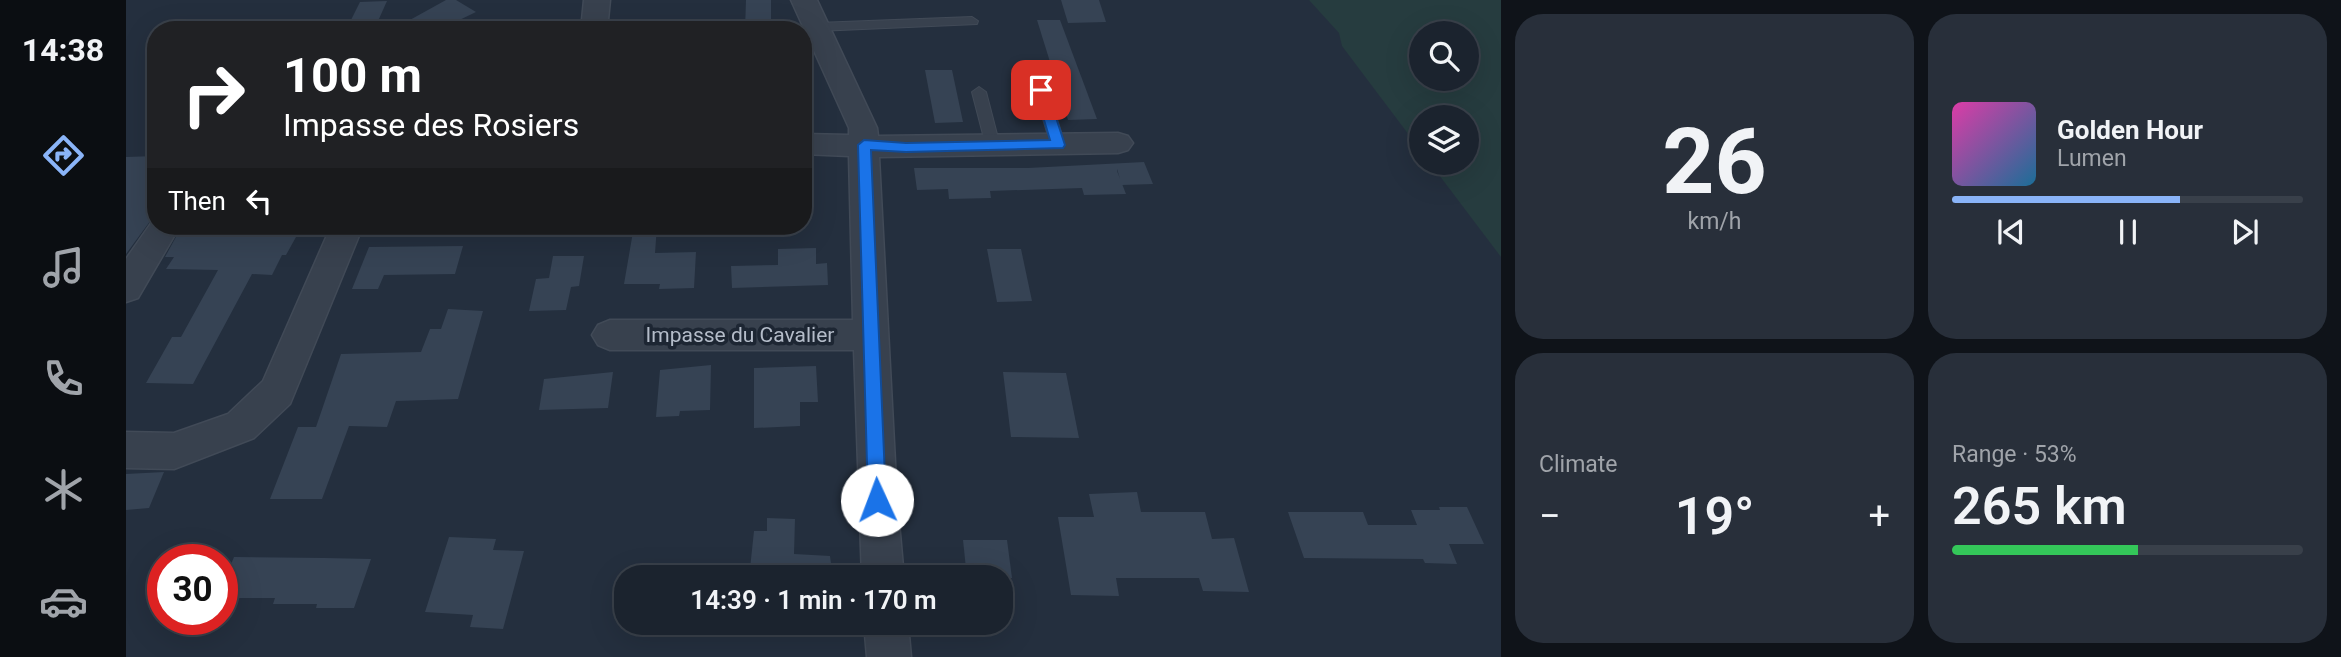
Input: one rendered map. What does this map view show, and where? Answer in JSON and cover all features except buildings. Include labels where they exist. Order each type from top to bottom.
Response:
[{"type":"street","points":[[811,14],[863,128],[870,335],[882,565]]},
{"type":"street","points":[[812,144],[906,148],[1118,143]]},
{"type":"street","points":[[126,288],[158,235]]},
{"type":"street","points":[[126,450],[174,451],[241,426],[277,392],[343,235]]},
{"type":"street","name":"Impasse du Cavalier","points":[[610,335],[870,335]]},
{"type":"street","points":[[887,635],[889,657]]},
{"type":"lane","points":[[811,14],[972,22]]},
{"type":"lane","points":[[1041,90],[1058,145]]},
{"type":"lane","points":[[979,92],[993,146]]},
{"type":"green space","points":[[1309,0],[1501,0],[1501,257],[1439,175],[1479,175],[1479,105],[1409,105],[1409,135],[1342,46],[1339,33]]},
{"type":"route","points":[[877,500],[864,145],[906,148],[1058,145],[1041,90]]}]
